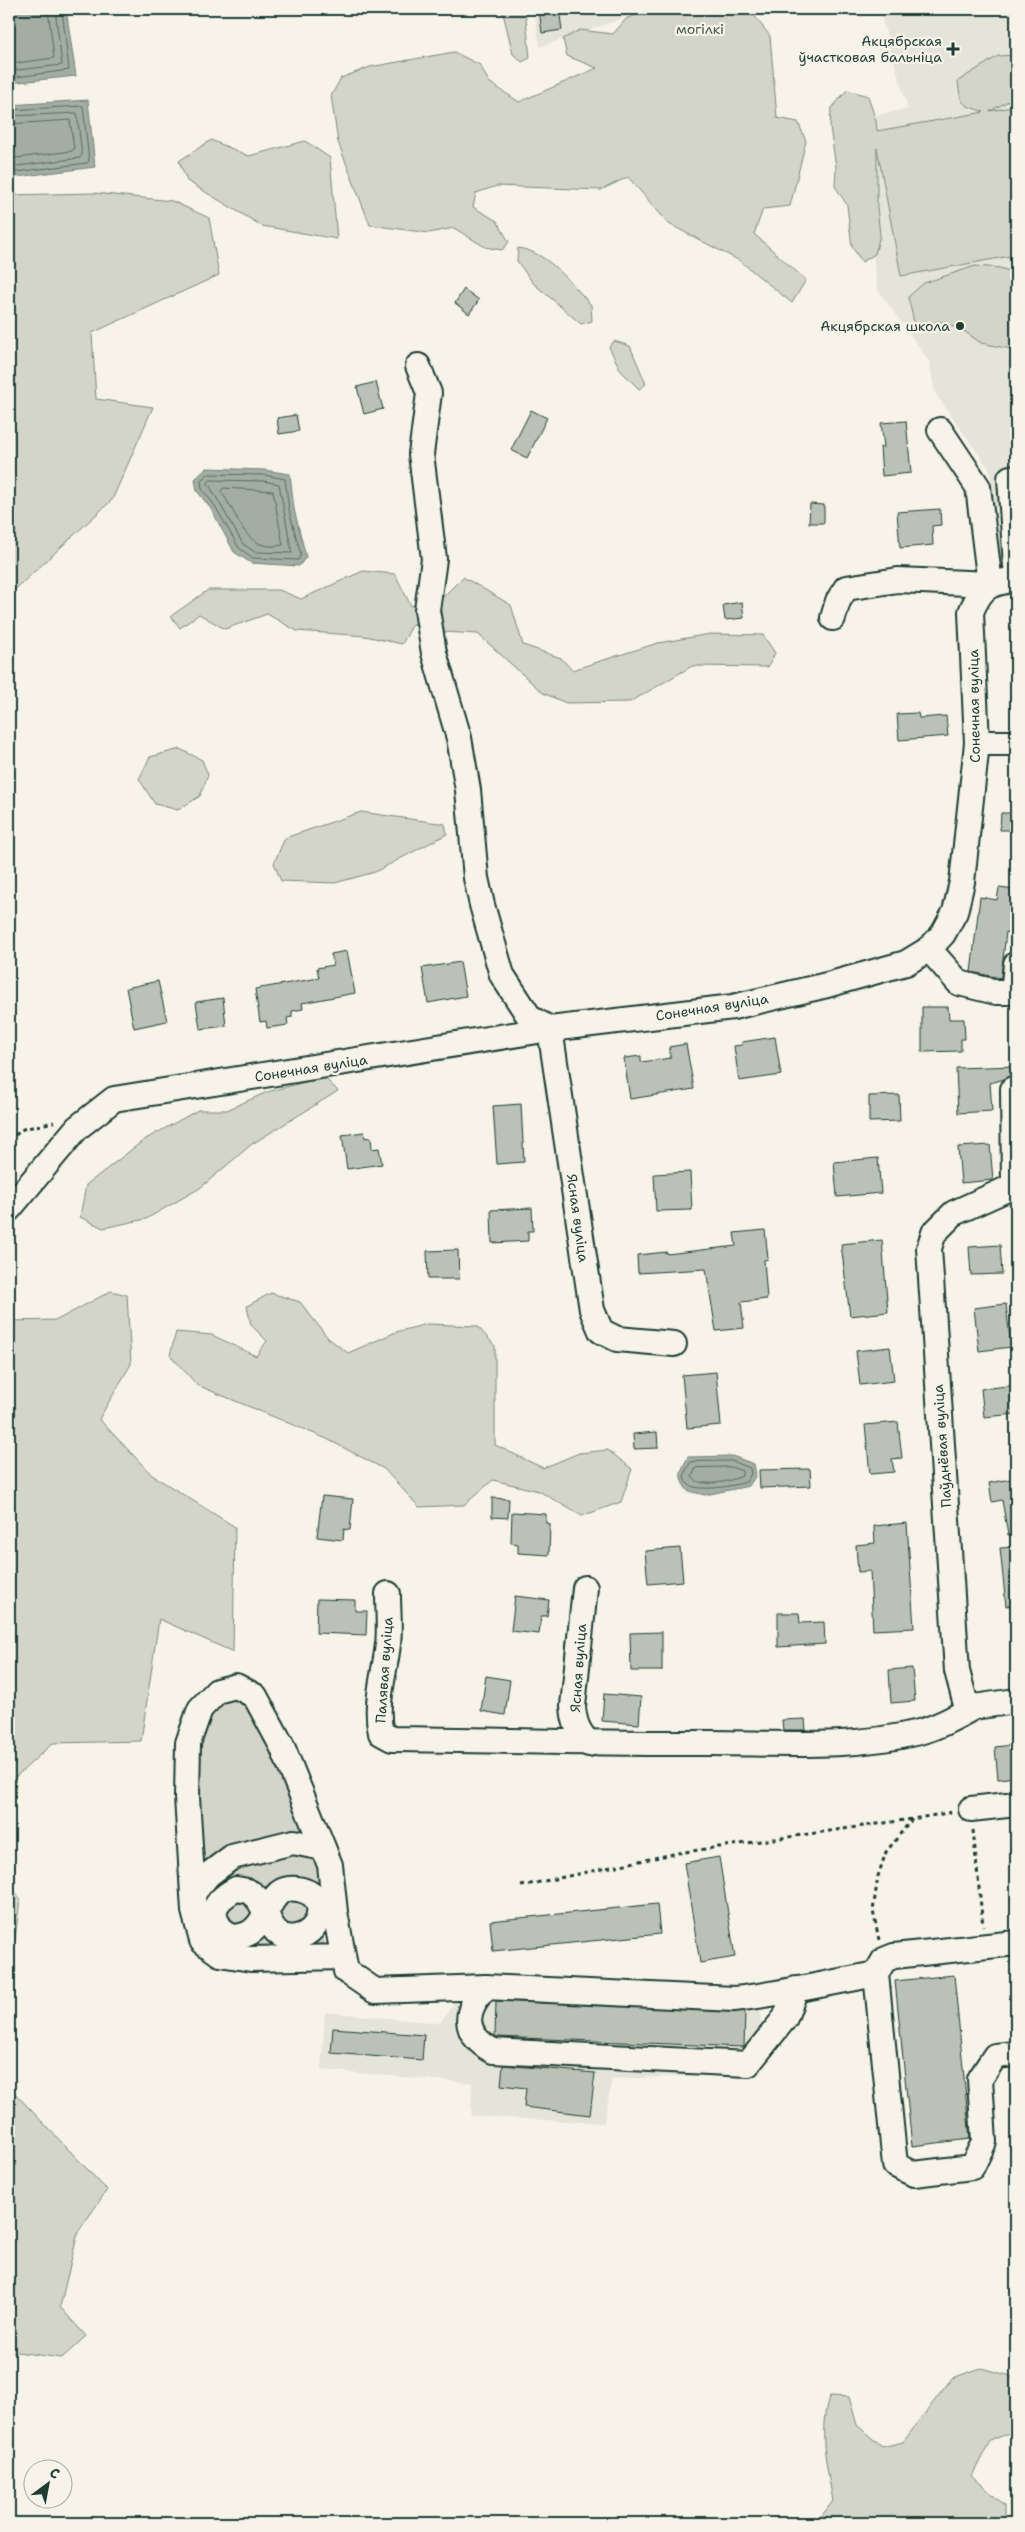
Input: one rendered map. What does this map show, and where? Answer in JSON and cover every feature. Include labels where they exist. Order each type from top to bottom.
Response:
[{"type":"street","points":[[418,366],[429,393],[422,428],[421,454],[434,559],[427,610],[434,653],[459,738],[482,905],[502,975],[530,1018],[550,1029]]},
{"type":"street","points":[[940,430],[978,487],[990,584]]},
{"type":"street","points":[[1016,477],[1010,478],[1016,566]]},
{"type":"street","points":[[833,618],[838,600],[846,588],[898,580],[990,584],[1016,579]]},
{"type":"street","name":"Сонечная вуліца","points":[[77,1128],[114,1099],[550,1029],[733,1007],[827,985],[906,963],[929,949],[943,934],[955,912],[962,882],[977,743],[971,612],[978,594],[990,584]]},
{"type":"street","points":[[977,743],[1016,743]]},
{"type":"street","points":[[929,949],[959,983],[996,992],[1009,992],[1014,984],[1016,964]]},
{"type":"street","name":"Ясная вуліца","points":[[550,1029],[592,1310],[601,1331],[617,1339],[674,1344]]},
{"type":"street","points":[[1013,1089],[1015,1185]]},
{"type":"street","points":[[9,1209],[77,1128]]},
{"type":"street","name":"Паўднёвая вуліца","points":[[974,1707],[965,1701],[957,1671],[929,1248],[934,1232],[954,1213],[1015,1185]]},
{"type":"street","name":"Ясная вуліца","points":[[585,1588],[573,1706],[578,1732],[589,1744]]},
{"type":"street","name":"Палявая вуліца","points":[[388,1594],[388,1644],[382,1680],[379,1722],[381,1732],[392,1739],[589,1744]]},
{"type":"street","points":[[343,1957],[251,1959],[220,1954],[202,1940],[194,1911],[187,1797],[188,1743],[200,1709],[217,1691],[236,1686],[255,1696],[282,1746],[330,1865],[328,1912],[343,1957],[346,1971],[375,1991],[486,1987],[734,1999],[796,1989],[880,1967],[894,1956],[1016,1943]]},
{"type":"street","points":[[589,1744],[835,1742],[881,1739],[920,1732],[951,1720],[974,1707],[1016,1701]]},
{"type":"street","points":[[971,1809],[1016,1804]]},
{"type":"street","points":[[193,1893],[208,1874],[232,1857],[294,1842],[323,1848]]},
{"type":"street","points":[[293,1888],[308,1892],[328,1912],[304,1936],[289,1938],[275,1931],[265,1915],[270,1902],[281,1891],[293,1888]]},
{"type":"street","points":[[880,1967],[894,2165],[914,2174],[972,2167],[984,2142],[980,2079],[995,2056],[1016,2054]]},
{"type":"street","points":[[486,1987],[473,2000],[469,2013],[471,2031],[479,2043],[493,2051],[748,2064],[785,2018],[796,1989]]},
{"type":"path","points":[[9,1140],[23,1130],[68,1119],[77,1128]]},
{"type":"path","points":[[521,1886],[678,1853],[971,1809],[986,1947]]},
{"type":"path","points":[[880,1967],[873,1911],[878,1876],[886,1852],[912,1819]]},
{"type":"shaded area","points":[[534,9],[649,9],[540,47]]},
{"type":"shaded area","name":"Акцябрская школа","points":[[879,9],[1016,9],[1016,560],[1001,562],[990,470],[935,393],[929,361],[878,290],[853,119],[908,109]]},
{"type":"shaded area","points":[[460,1995],[760,2005],[763,2073],[612,2079],[604,2123],[471,2116],[472,2083],[321,2070],[325,2012],[440,2023]]},
{"type":"green space","points":[[502,9],[525,9],[530,58],[522,62],[513,54]]},
{"type":"green space","name":"могілкі","points":[[659,9],[749,9],[770,36],[777,118],[798,122],[806,141],[790,206],[763,209],[754,234],[806,280],[792,303],[740,261],[669,224],[628,177],[601,190],[497,186],[476,193],[473,207],[497,221],[509,242],[502,250],[485,247],[454,228],[429,233],[370,225],[338,142],[331,96],[341,78],[370,67],[454,52],[480,65],[489,82],[519,102],[597,68],[567,56],[563,39],[580,30],[613,34],[627,18]]},
{"type":"green space","points":[[1016,55],[1016,97],[990,111],[1016,106],[1016,255],[901,276],[877,148],[877,207],[880,235],[875,254],[862,262],[852,247],[847,205],[835,186],[836,167],[830,127],[831,109],[847,90],[868,96],[876,121],[877,131],[984,112],[964,104],[960,96],[958,81],[998,56]]},
{"type":"green space","points":[[211,140],[249,156],[305,141],[330,158],[337,239],[262,226],[187,181],[179,161]]},
{"type":"green space","points":[[94,193],[172,201],[209,218],[219,275],[92,333],[96,399],[153,407],[112,500],[9,595],[9,195]]},
{"type":"green space","points":[[518,248],[539,256],[559,270],[591,305],[592,321],[581,324],[533,283],[517,261]]},
{"type":"green space","points":[[975,266],[1000,268],[1016,273],[1016,350],[981,343],[964,331],[938,321],[924,328],[914,322],[908,297],[924,283]]},
{"type":"green space","points":[[614,341],[630,346],[646,384],[639,389],[621,371],[609,347]]},
{"type":"green space","points":[[363,571],[395,574],[411,606],[440,600],[463,577],[511,605],[523,645],[561,658],[572,670],[658,643],[710,634],[763,635],[775,653],[768,667],[692,666],[630,702],[566,703],[543,693],[478,634],[444,632],[413,624],[402,644],[365,636],[297,631],[267,614],[225,629],[199,614],[180,628],[171,616],[208,590],[279,590],[301,599]]},
{"type":"green space","points":[[180,749],[202,760],[208,775],[200,796],[178,810],[155,804],[139,779],[150,757]]},
{"type":"green space","points":[[361,812],[445,824],[447,834],[375,872],[335,883],[281,881],[274,863],[285,838]]},
{"type":"green space","points":[[324,1077],[338,1091],[252,1144],[200,1188],[146,1219],[103,1228],[80,1217],[86,1185],[144,1140],[198,1110],[227,1110],[267,1092]]},
{"type":"green space","points":[[111,1291],[127,1295],[131,1364],[99,1419],[152,1475],[235,1527],[233,1652],[159,1619],[141,1741],[53,1743],[9,1783],[9,1321],[57,1320]]},
{"type":"green space","points":[[271,1293],[300,1302],[328,1338],[348,1353],[396,1332],[427,1324],[477,1326],[495,1346],[495,1445],[543,1468],[579,1453],[608,1450],[632,1469],[621,1502],[582,1516],[539,1491],[493,1480],[464,1505],[419,1507],[384,1469],[327,1439],[197,1385],[170,1355],[176,1332],[212,1335],[256,1356],[267,1341],[251,1325],[247,1306]]},
{"type":"green space","points":[[227,1692],[249,1699],[311,1834],[199,1874],[194,1750],[202,1714]]},
{"type":"green space","points":[[298,1849],[315,1857],[320,1863],[325,1876],[326,1902],[310,1889],[294,1884],[279,1888],[265,1903],[256,1892],[242,1884],[222,1891],[212,1903],[209,1914],[212,1925],[218,1935],[228,1941],[240,1943],[252,1939],[265,1928],[275,1936],[285,1940],[308,1940],[324,1922],[323,1949],[257,1953],[231,1950],[214,1941],[207,1931],[201,1911],[208,1886],[217,1875],[228,1867],[255,1856]]},
{"type":"green space","points":[[9,1881],[20,1899],[9,1987]]},
{"type":"green space","points":[[297,1893],[313,1907],[304,1929],[277,1925],[275,1904]]},
{"type":"green space","points":[[236,1894],[259,1915],[233,1933],[222,1904]]},
{"type":"green space","points":[[9,2087],[107,2190],[78,2232],[60,2307],[86,2336],[62,2358],[9,2351]]},
{"type":"green space","points":[[981,2368],[1011,2376],[1016,2383],[1016,2430],[990,2441],[972,2476],[1004,2505],[1004,2523],[816,2523],[833,2501],[824,2448],[824,2421],[830,2396],[849,2397],[857,2425],[882,2447],[903,2442],[952,2378]]},
{"type":"water","points":[[9,9],[66,9],[76,76],[9,83]]},
{"type":"water","points":[[88,100],[95,167],[9,178],[9,105]]},
{"type":"water","points":[[207,468],[264,470],[290,474],[294,509],[306,557],[299,566],[251,563],[234,552],[211,509],[197,491],[195,479]]},
{"type":"water","points":[[732,1456],[754,1464],[756,1475],[749,1486],[705,1495],[688,1491],[682,1482],[681,1474],[688,1457]]},
{"type":"building","points":[[539,9],[559,9],[562,30],[542,33]]},
{"type":"building","points":[[464,289],[479,300],[469,314],[455,303]]},
{"type":"building","points":[[376,382],[383,409],[364,414],[357,387]]},
{"type":"building","points":[[531,410],[547,418],[527,458],[511,450]]},
{"type":"building","points":[[296,415],[299,431],[279,434],[277,418]]},
{"type":"building","points":[[906,421],[911,473],[882,476],[880,447],[884,447],[881,423]]},
{"type":"building","points":[[810,504],[824,505],[824,523],[809,523]]},
{"type":"building","points":[[940,509],[941,525],[932,526],[933,545],[900,548],[897,512]]},
{"type":"building","points":[[742,602],[744,618],[725,620],[723,605]]},
{"type":"building","points":[[918,713],[919,718],[946,716],[948,736],[899,740],[897,714]]},
{"type":"building","points":[[1001,813],[1016,813],[1016,830],[1000,830]]},
{"type":"building","points":[[999,888],[1016,890],[1012,933],[1006,932],[1001,978],[971,972],[980,897],[997,900]]},
{"type":"building","points":[[347,951],[355,993],[302,1003],[303,1009],[292,1011],[292,1017],[287,1018],[288,1025],[267,1028],[266,1021],[260,1022],[255,989],[319,978],[317,968],[333,965],[331,954]]},
{"type":"building","points":[[460,962],[466,996],[428,1003],[422,968]]},
{"type":"building","points":[[158,981],[167,1021],[134,1028],[126,988]]},
{"type":"building","points":[[223,998],[226,1026],[200,1029],[196,1002]]},
{"type":"building","points":[[922,1007],[948,1007],[949,1019],[964,1019],[965,1039],[961,1039],[961,1051],[922,1052]]},
{"type":"building","points":[[775,1037],[781,1075],[739,1081],[734,1046],[742,1045],[742,1042]]},
{"type":"building","points":[[686,1044],[694,1089],[630,1099],[624,1058],[641,1056],[641,1062],[671,1058],[669,1047]]},
{"type":"building","points":[[1016,1066],[1016,1076],[990,1083],[992,1111],[958,1113],[956,1068]]},
{"type":"building","points":[[899,1095],[900,1121],[869,1122],[869,1096]]},
{"type":"building","points":[[521,1104],[524,1162],[497,1164],[493,1106]]},
{"type":"building","points":[[364,1132],[365,1138],[371,1137],[372,1149],[379,1148],[382,1164],[347,1169],[342,1135]]},
{"type":"building","points":[[990,1145],[993,1180],[961,1183],[958,1147]]},
{"type":"building","points":[[878,1158],[881,1193],[837,1197],[834,1162]]},
{"type":"building","points":[[690,1172],[692,1210],[656,1211],[654,1174]]},
{"type":"building","points":[[532,1208],[533,1231],[528,1231],[528,1241],[492,1243],[491,1210]]},
{"type":"building","points":[[765,1230],[768,1259],[764,1260],[767,1299],[741,1302],[744,1328],[716,1331],[706,1269],[638,1273],[637,1255],[667,1252],[667,1254],[736,1246],[734,1233]]},
{"type":"building","points":[[882,1240],[888,1312],[850,1316],[841,1244]]},
{"type":"building","points":[[1000,1245],[1002,1274],[971,1275],[969,1247]]},
{"type":"building","points":[[458,1250],[459,1279],[428,1279],[427,1251]]},
{"type":"building","points":[[1006,1304],[1011,1347],[979,1351],[974,1308]]},
{"type":"building","points":[[890,1347],[894,1381],[860,1385],[856,1351]]},
{"type":"building","points":[[716,1372],[721,1425],[687,1428],[682,1375]]},
{"type":"building","points":[[1016,1385],[1016,1414],[984,1417],[981,1389]]},
{"type":"building","points":[[898,1422],[902,1458],[892,1459],[894,1472],[870,1474],[865,1425]]},
{"type":"building","points":[[657,1432],[658,1448],[634,1449],[633,1434]]},
{"type":"building","points":[[810,1469],[811,1486],[760,1488],[759,1470]]},
{"type":"building","points":[[1016,1478],[1016,1534],[1008,1535],[1002,1500],[992,1502],[989,1483]]},
{"type":"building","points":[[322,1496],[353,1499],[350,1530],[344,1529],[343,1540],[317,1537]]},
{"type":"building","points":[[492,1498],[509,1499],[508,1518],[492,1517]]},
{"type":"building","points":[[512,1512],[546,1514],[546,1523],[550,1524],[549,1555],[518,1553],[518,1544],[511,1543]]},
{"type":"building","points":[[907,1523],[914,1628],[873,1630],[870,1571],[858,1572],[856,1545],[875,1543],[874,1526]]},
{"type":"building","points":[[1016,1547],[1016,1605],[1006,1606],[1000,1548]]},
{"type":"building","points":[[680,1548],[683,1581],[648,1584],[645,1551]]},
{"type":"building","points":[[515,1596],[549,1600],[547,1616],[541,1616],[539,1634],[511,1631]]},
{"type":"building","points":[[317,1599],[355,1600],[355,1611],[367,1611],[366,1635],[316,1633]]},
{"type":"building","points":[[778,1613],[799,1613],[800,1623],[824,1622],[825,1644],[778,1647]]},
{"type":"building","points":[[662,1632],[662,1671],[631,1671],[630,1633]]},
{"type":"building","points":[[912,1668],[915,1701],[891,1703],[889,1670]]},
{"type":"building","points":[[486,1676],[510,1680],[505,1715],[481,1711]]},
{"type":"building","points":[[604,1694],[641,1697],[639,1724],[602,1721]]},
{"type":"building","points":[[805,1719],[806,1730],[783,1730],[782,1720]]},
{"type":"building","points":[[1012,1745],[1013,1748],[1016,1747],[1016,1777],[998,1779],[995,1747]]},
{"type":"building","points":[[719,1857],[735,1957],[700,1963],[684,1863]]},
{"type":"building","points":[[657,1904],[660,1934],[493,1951],[490,1921]]},
{"type":"building","points":[[954,1975],[970,2139],[912,2146],[895,1981]]},
{"type":"building","points":[[496,2001],[745,2011],[744,2047],[497,2037],[495,2036]]},
{"type":"building","points":[[333,2028],[424,2035],[422,2060],[331,2053]]},
{"type":"building","points":[[503,2065],[595,2073],[590,2115],[524,2107],[526,2088],[501,2085]]},
{"type":"place","name":"Акцябрская ўчастковая бальніца","points":[[953,49]]},
{"type":"place","name":"Акцябрская школа","points":[[960,326]]}]
